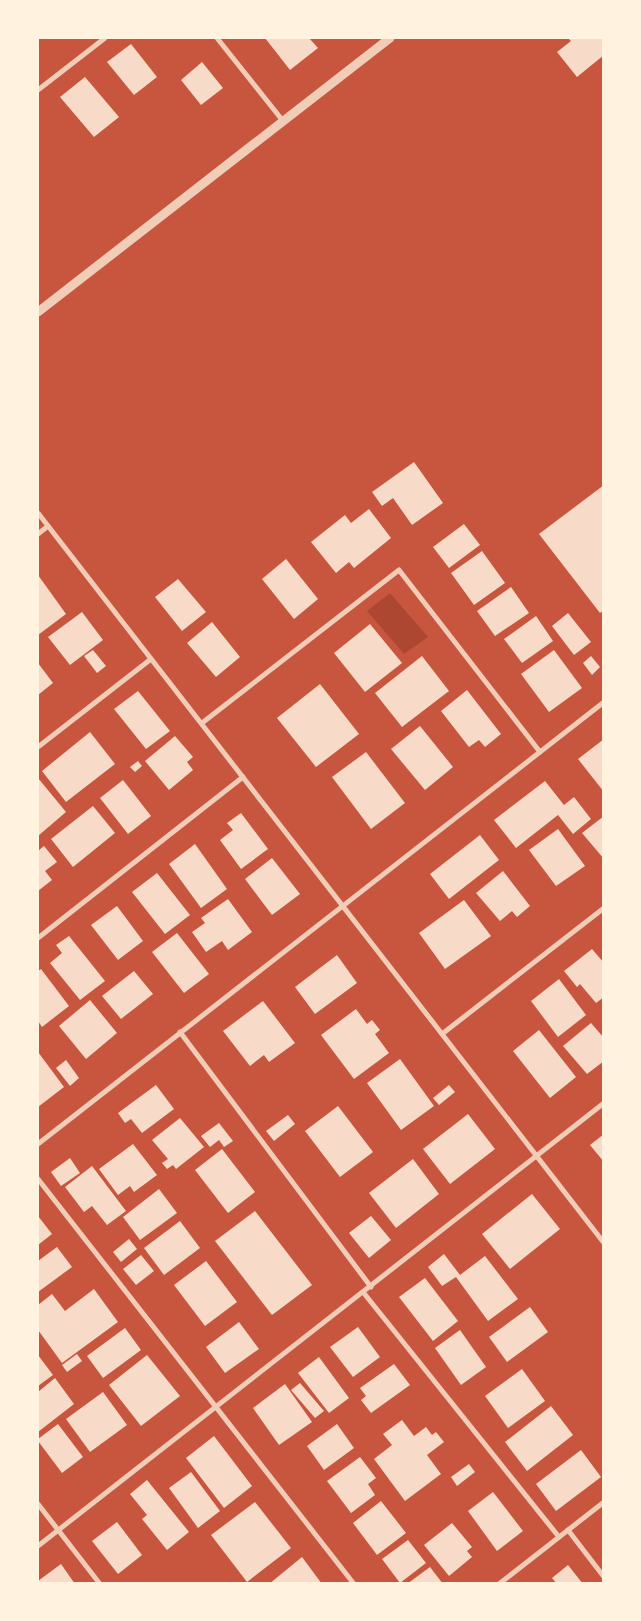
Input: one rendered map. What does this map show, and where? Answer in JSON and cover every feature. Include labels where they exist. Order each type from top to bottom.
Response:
[{"type":"street","points":[[38,90],[105,38]]},
{"type":"street","points":[[217,38],[282,121]]},
{"type":"street","points":[[38,312],[390,38]]},
{"type":"street","points":[[38,513],[604,1242]]},
{"type":"street","points":[[38,534],[48,526]]},
{"type":"street","points":[[202,724],[399,570],[540,752]]},
{"type":"street","points":[[38,747],[151,659]]},
{"type":"street","points":[[38,1144],[604,702]]},
{"type":"street","points":[[38,938],[243,777]]},
{"type":"street","points":[[442,1034],[604,908]]},
{"type":"street","points":[[180,1032],[371,1287]]},
{"type":"street","points":[[38,1546],[604,1103]]},
{"type":"street","points":[[38,1179],[354,1584]]},
{"type":"street","points":[[363,1292],[559,1537]]},
{"type":"street","points":[[500,1584],[604,1502]]},
{"type":"street","points":[[38,1504],[57,1531],[100,1584]]},
{"type":"street","points":[[568,1530],[604,1577]]},
{"type":"shaded area","points":[[390,593],[428,637],[404,654],[367,611]]},
{"type":"building","points":[[265,38],[309,38],[318,48],[290,70]]},
{"type":"building","points":[[568,38],[604,38],[604,55],[577,77],[557,52],[571,41]]},
{"type":"building","points":[[131,44],[157,77],[134,95],[107,62]]},
{"type":"building","points":[[202,62],[223,88],[201,105],[181,80]]},
{"type":"building","points":[[85,77],[119,117],[94,137],[60,97]]},
{"type":"building","points":[[414,462],[443,503],[412,525],[393,498],[382,506],[372,492]]},
{"type":"building","points":[[604,485],[604,610],[600,613],[539,534]]},
{"type":"building","points":[[369,509],[391,538],[354,568],[349,562],[336,573],[311,542],[345,515],[351,523]]},
{"type":"building","points":[[464,524],[480,545],[449,568],[433,547]]},
{"type":"building","points":[[482,551],[505,583],[474,605],[451,573]]},
{"type":"building","points":[[286,559],[318,599],[294,619],[262,579]]},
{"type":"building","points":[[38,575],[66,614],[38,635]]},
{"type":"building","points":[[178,579],[206,612],[182,631],[155,597]]},
{"type":"building","points":[[511,587],[529,613],[495,636],[477,611]]},
{"type":"building","points":[[82,612],[103,640],[70,665],[48,637]]},
{"type":"building","points":[[568,613],[591,642],[574,655],[552,626]]},
{"type":"building","points":[[536,616],[553,641],[522,663],[504,639]]},
{"type":"building","points":[[212,622],[240,657],[216,677],[187,643]]},
{"type":"building","points":[[370,624],[402,663],[365,692],[334,653]]},
{"type":"building","points":[[93,650],[106,666],[97,673],[84,656]]},
{"type":"building","points":[[554,650],[582,688],[549,712],[521,674]]},
{"type":"building","points":[[422,656],[449,691],[402,727],[375,693]]},
{"type":"building","points":[[591,656],[600,667],[592,675],[583,663]]},
{"type":"building","points":[[38,663],[53,683],[38,695]]},
{"type":"building","points":[[320,684],[359,734],[316,767],[277,718]]},
{"type":"building","points":[[467,690],[501,734],[485,747],[479,740],[469,747],[441,711]]},
{"type":"building","points":[[138,691],[170,731],[146,749],[114,709]]},
{"type":"building","points":[[420,726],[453,767],[425,790],[391,749]]},
{"type":"building","points":[[90,732],[115,764],[66,802],[42,771]]},
{"type":"building","points":[[175,736],[193,757],[187,762],[193,770],[169,790],[145,761]]},
{"type":"building","points":[[604,739],[604,792],[578,759]]},
{"type":"building","points":[[366,752],[405,803],[371,829],[332,777]]},
{"type":"building","points":[[138,761],[142,766],[135,772],[130,767]]},
{"type":"building","points":[[38,778],[66,812],[38,836]]},
{"type":"building","points":[[123,780],[151,816],[128,834],[100,798]]},
{"type":"building","points":[[545,781],[564,805],[574,797],[591,819],[573,834],[558,815],[516,848],[494,820]]},
{"type":"building","points":[[93,806],[115,833],[73,867],[51,839]]},
{"type":"building","points":[[241,813],[268,849],[241,869],[220,840],[233,830],[227,823]]},
{"type":"building","points":[[604,816],[604,859],[582,833]]},
{"type":"building","points":[[558,829],[585,866],[556,886],[529,850]]},
{"type":"building","points":[[480,835],[499,860],[449,899],[430,874]]},
{"type":"building","points":[[195,844],[227,889],[201,908],[169,864]]},
{"type":"building","points":[[44,846],[57,862],[45,871],[52,880],[38,891],[38,851]]},
{"type":"building","points":[[272,858],[300,894],[272,915],[245,879]]},
{"type":"building","points":[[503,871],[530,906],[517,917],[512,911],[500,921],[476,893]]},
{"type":"building","points":[[157,873],[190,915],[165,934],[132,892]]},
{"type":"building","points":[[228,899],[252,932],[228,950],[222,941],[206,952],[192,932],[205,923],[201,918]]},
{"type":"building","points":[[464,900],[491,936],[445,969],[419,933]]},
{"type":"building","points":[[117,906],[143,941],[118,960],[91,925]]},
{"type":"building","points":[[177,933],[209,974],[184,993],[152,952]]},
{"type":"building","points":[[69,936],[105,981],[80,1000],[50,963],[62,953],[56,945]]},
{"type":"building","points":[[592,949],[604,963],[604,997],[596,1003],[580,984],[577,987],[564,971]]},
{"type":"building","points":[[337,955],[357,983],[315,1014],[295,987]]},
{"type":"building","points":[[41,969],[69,1006],[42,1027],[38,1021],[38,971]]},
{"type":"building","points":[[134,971],[153,994],[121,1019],[102,996]]},
{"type":"building","points":[[559,979],[586,1015],[558,1037],[531,1001]]},
{"type":"building","points":[[90,1000],[117,1033],[86,1059],[59,1026]]},
{"type":"building","points":[[263,1001],[295,1043],[269,1062],[264,1055],[250,1066],[223,1031]]},
{"type":"building","points":[[356,1009],[367,1024],[372,1020],[380,1030],[375,1034],[389,1053],[354,1079],[321,1035]]},
{"type":"building","points":[[591,1023],[604,1038],[604,1061],[587,1074],[563,1046]]},
{"type":"building","points":[[539,1030],[576,1077],[550,1098],[513,1051]]},
{"type":"building","points":[[38,1052],[64,1087],[38,1107]]},
{"type":"building","points":[[400,1059],[434,1106],[401,1130],[367,1083]]},
{"type":"building","points":[[66,1060],[79,1078],[70,1086],[56,1068]]},
{"type":"building","points":[[156,1085],[174,1109],[142,1133],[131,1119],[125,1123],[118,1113]]},
{"type":"building","points":[[449,1085],[455,1092],[439,1105],[433,1098]]},
{"type":"building","points":[[338,1106],[373,1152],[340,1177],[305,1131]]},
{"type":"building","points":[[468,1114],[495,1149],[450,1184],[423,1149]]},
{"type":"building","points":[[288,1115],[295,1124],[274,1141],[266,1131]]},
{"type":"building","points":[[180,1118],[204,1147],[176,1169],[173,1165],[167,1169],[162,1163],[168,1159],[152,1140]]},
{"type":"building","points":[[219,1123],[233,1141],[224,1147],[219,1140],[210,1147],[201,1136]]},
{"type":"building","points":[[604,1134],[604,1162],[590,1145]]},
{"type":"building","points":[[133,1144],[157,1175],[134,1192],[130,1186],[118,1195],[99,1169]]},
{"type":"building","points":[[222,1149],[255,1192],[228,1213],[195,1170]]},
{"type":"building","points":[[70,1158],[80,1173],[61,1186],[51,1172]]},
{"type":"building","points":[[413,1159],[439,1194],[396,1228],[369,1193]]},
{"type":"building","points":[[92,1166],[126,1211],[107,1225],[92,1206],[84,1212],[65,1187]]},
{"type":"building","points":[[159,1189],[177,1213],[140,1240],[123,1217]]},
{"type":"building","points":[[532,1194],[560,1229],[510,1269],[482,1234]]},
{"type":"building","points":[[255,1211],[312,1285],[272,1315],[215,1241]]},
{"type":"building","points":[[38,1216],[52,1234],[38,1245]]},
{"type":"building","points":[[371,1216],[391,1240],[369,1258],[349,1233]]},
{"type":"building","points":[[180,1221],[200,1248],[164,1275],[144,1248]]},
{"type":"building","points":[[129,1239],[137,1249],[121,1262],[113,1252]]},
{"type":"building","points":[[57,1247],[72,1267],[38,1292],[38,1261]]},
{"type":"building","points":[[444,1254],[460,1275],[485,1256],[518,1299],[488,1321],[456,1277],[442,1286],[428,1267]]},
{"type":"building","points":[[141,1255],[154,1271],[136,1285],[123,1269]]},
{"type":"building","points":[[206,1261],[237,1302],[205,1326],[174,1285]]},
{"type":"building","points":[[425,1278],[458,1321],[433,1341],[399,1297]]},
{"type":"building","points":[[94,1289],[118,1322],[62,1363],[38,1330],[38,1305],[52,1294],[65,1311]]},
{"type":"building","points":[[530,1307],[548,1332],[507,1362],[489,1337]]},
{"type":"building","points":[[239,1322],[259,1349],[225,1373],[206,1347]]},
{"type":"building","points":[[358,1327],[380,1357],[353,1377],[330,1347]]},
{"type":"building","points":[[125,1328],[141,1350],[103,1378],[87,1356]]},
{"type":"building","points":[[460,1330],[486,1367],[461,1385],[435,1348]]},
{"type":"building","points":[[77,1354],[82,1361],[67,1372],[62,1365]]},
{"type":"building","points":[[38,1355],[53,1375],[38,1386]]},
{"type":"building","points":[[147,1355],[180,1396],[141,1426],[109,1385]]},
{"type":"building","points":[[319,1357],[349,1398],[329,1413],[298,1373]]},
{"type":"building","points":[[394,1364],[410,1385],[371,1413],[361,1400],[366,1396],[360,1388]]},
{"type":"building","points":[[522,1369],[545,1401],[508,1428],[485,1396]]},
{"type":"building","points":[[55,1378],[74,1404],[38,1432],[38,1392]]},
{"type":"building","points":[[300,1383],[324,1411],[315,1418],[291,1390]]},
{"type":"building","points":[[285,1384],[312,1422],[279,1445],[253,1408]]},
{"type":"building","points":[[103,1392],[127,1425],[90,1452],[66,1419]]},
{"type":"building","points":[[551,1406],[573,1435],[527,1471],[505,1442]]},
{"type":"building","points":[[402,1420],[414,1436],[426,1427],[432,1435],[436,1432],[444,1442],[427,1455],[441,1474],[405,1501],[374,1459],[392,1445],[383,1434]]},
{"type":"building","points":[[58,1424],[83,1457],[62,1473],[38,1441],[38,1439]]},
{"type":"building","points":[[337,1424],[354,1448],[324,1470],[307,1446]]},
{"type":"building","points":[[214,1436],[252,1486],[224,1508],[186,1458]]},
{"type":"building","points":[[581,1450],[601,1477],[556,1511],[536,1484]]},
{"type":"building","points":[[360,1457],[376,1478],[368,1484],[375,1495],[351,1513],[327,1481]]},
{"type":"building","points":[[469,1464],[475,1472],[457,1486],[451,1477]]},
{"type":"building","points":[[191,1472],[220,1511],[198,1528],[169,1488]]},
{"type":"building","points":[[147,1480],[189,1532],[167,1550],[142,1519],[147,1515],[130,1494]]},
{"type":"building","points":[[493,1492],[523,1531],[497,1551],[468,1511]]},
{"type":"building","points":[[381,1501],[406,1533],[377,1555],[353,1523]]},
{"type":"building","points":[[255,1502],[291,1548],[247,1582],[211,1535]]},
{"type":"building","points":[[117,1522],[142,1555],[118,1574],[92,1541]]},
{"type":"building","points":[[452,1523],[472,1547],[467,1551],[472,1557],[449,1576],[424,1545]]},
{"type":"building","points":[[408,1540],[426,1563],[400,1583],[382,1559]]},
{"type":"building","points":[[302,1557],[322,1584],[269,1584]]},
{"type":"building","points":[[61,1564],[75,1584],[38,1584],[38,1581]]},
{"type":"building","points":[[568,1565],[583,1584],[557,1584],[552,1578]]},
{"type":"building","points":[[430,1567],[443,1584],[407,1584]]}]
